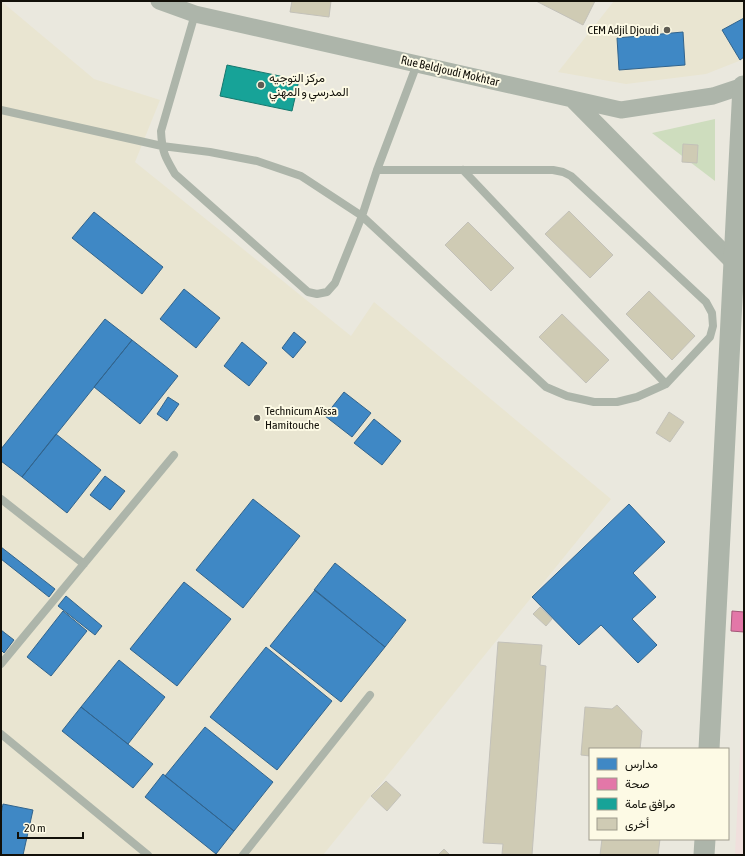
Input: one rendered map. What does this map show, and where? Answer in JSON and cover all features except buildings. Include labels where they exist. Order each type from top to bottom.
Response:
[{"type":"street","name":"Rue Beldjoudi Mokhtar","points":[[158,1],[195,14],[621,110],[712,96],[743,86]]},
{"type":"street","points":[[709,748],[734,263],[740,233],[743,86]]},
{"type":"street","points":[[572,99],[734,263]]},
{"type":"street","points":[[704,840],[704,855]]},
{"type":"lane","points":[[195,14],[161,131],[162,146],[166,160],[175,174],[308,292],[317,294],[327,292],[335,283],[362,216],[377,170],[417,64]]},
{"type":"lane","points":[[1,110],[162,146],[210,152],[257,161],[301,176],[362,216],[546,387],[567,396],[594,402],[617,402],[638,397],[666,384],[710,337],[713,326],[712,313],[706,302],[571,176],[563,172],[553,170],[377,170]]},
{"type":"lane","points":[[463,170],[666,384]]},
{"type":"lane","points":[[1,664],[174,455]]},
{"type":"lane","points":[[1,499],[84,564]]},
{"type":"lane","points":[[243,855],[370,695]]},
{"type":"lane","points":[[1,734],[148,855]]},
{"type":"shaded area","name":"Technicum Aïssa Hamitouche","points":[[1,1],[94,79],[160,100],[135,162],[351,336],[374,302],[611,499],[323,855],[1,855]]},
{"type":"shaded area","name":"CEM Adjil Djoudi","points":[[614,1],[744,1],[744,59],[706,74],[626,84],[558,72]]},
{"type":"shaded area","points":[[744,675],[744,855],[735,855]]},
{"type":"green space","points":[[715,119],[715,181],[652,133]]},
{"type":"place","name":"CEM Adjil Djoudi","points":[[667,30]]},
{"type":"place","name":"مركز التوجيه المدرسي و المهني","points":[[261,85]]},
{"type":"place","name":"Technicum Aïssa Hamitouche","points":[[257,418]]}]
